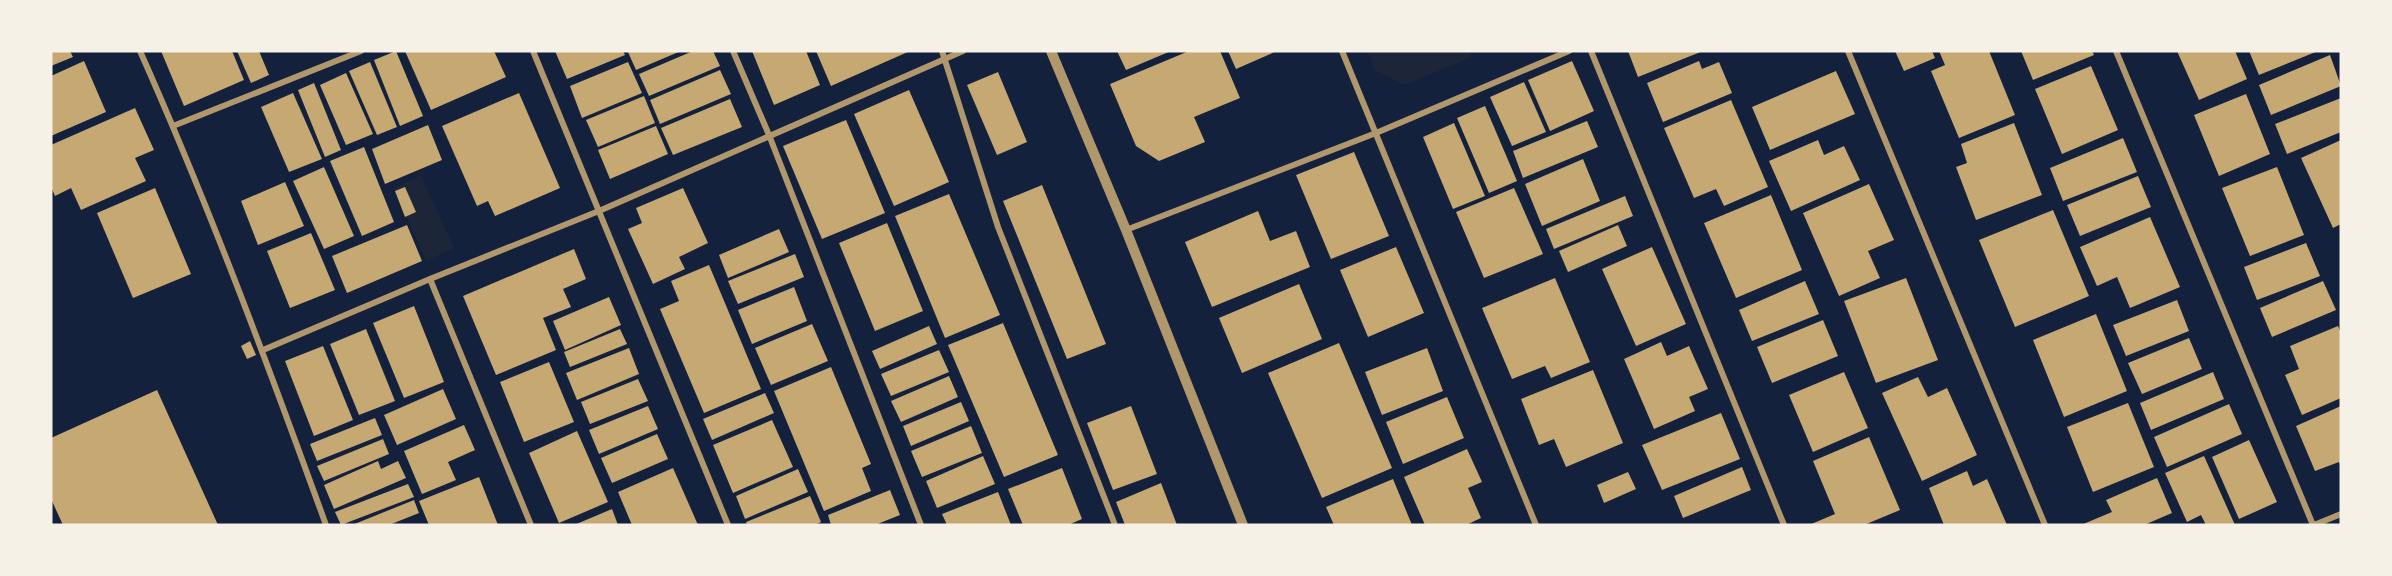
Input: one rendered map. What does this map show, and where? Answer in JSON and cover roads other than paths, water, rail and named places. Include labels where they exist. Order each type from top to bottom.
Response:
[{"type":"street","points":[[140,51],[173,126],[263,350],[326,525]]},
{"type":"street","points":[[173,126],[361,51]]},
{"type":"street","points":[[532,51],[728,525]]},
{"type":"street","points":[[733,51],[769,135],[921,525]]},
{"type":"street","points":[[942,51],[998,227],[1115,525]]},
{"type":"street","points":[[263,350],[430,279],[599,212],[963,51]]},
{"type":"street","points":[[1051,51],[1126,230],[1243,525]]},
{"type":"street","points":[[1342,51],[1536,525]]},
{"type":"street","points":[[1126,230],[1376,133],[1569,51]]},
{"type":"street","points":[[1591,51],[1784,525]]},
{"type":"street","points":[[1848,51],[2045,525]]},
{"type":"street","points":[[2116,51],[2314,525],[2341,514]]},
{"type":"street","points":[[430,279],[531,525]]}]
